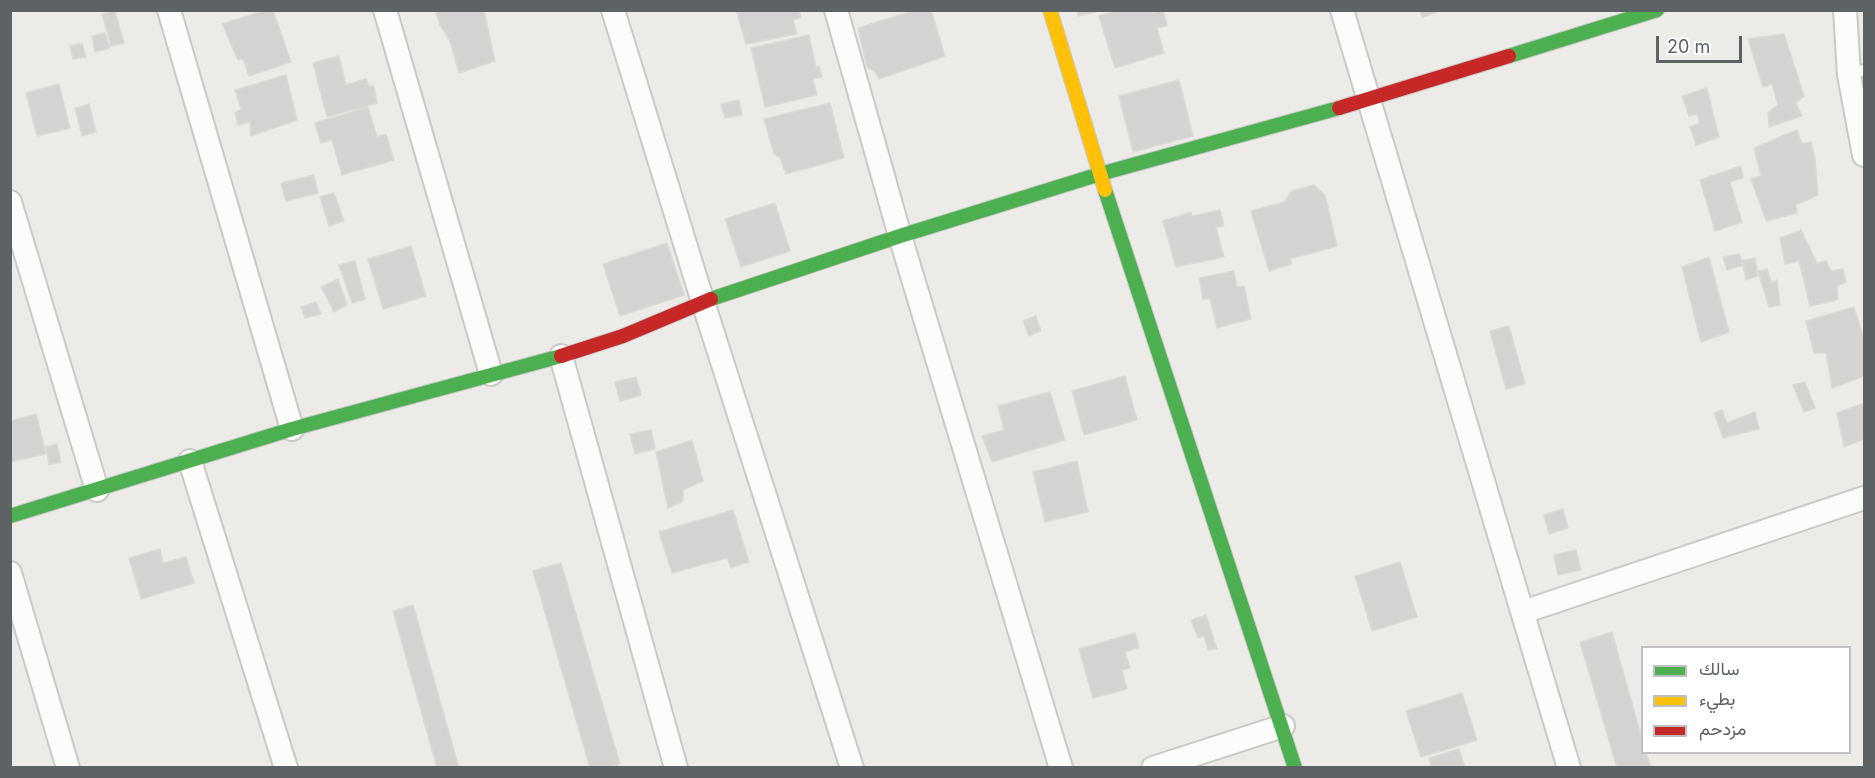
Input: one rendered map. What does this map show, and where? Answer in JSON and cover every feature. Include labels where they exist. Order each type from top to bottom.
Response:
[{"type":"street","points":[[169,10],[292,429]]},
{"type":"street","points":[[385,10],[491,374]]},
{"type":"street","points":[[613,10],[703,302],[852,768]]},
{"type":"street","points":[[837,10],[900,236],[1061,768]]},
{"type":"street","points":[[1050,10],[1100,174],[1295,768]]},
{"type":"street","points":[[1342,10],[1569,768]]},
{"type":"street","points":[[10,516],[292,429],[561,356],[623,336],[703,302],[900,236],[1100,174],[1368,100],[1657,10]]},
{"type":"street","points":[[1845,10],[1857,73],[1864,155]]},
{"type":"street","points":[[10,202],[97,490]]},
{"type":"street","points":[[561,356],[676,768]]},
{"type":"street","points":[[189,461],[286,768]]},
{"type":"street","points":[[1523,612],[1864,498]]},
{"type":"street","points":[[10,573],[68,768]]},
{"type":"street","points":[[1154,768],[1282,726]]},
{"type":"building","points":[[273,10],[291,62],[249,76],[243,59],[238,60],[222,24]]},
{"type":"building","points":[[435,10],[486,10],[484,11],[495,61],[459,73],[450,41],[440,25]]},
{"type":"building","points":[[736,10],[799,10],[801,18],[793,20],[797,34],[746,44]]},
{"type":"building","points":[[916,10],[931,10],[945,56],[879,79],[875,72],[867,67],[858,28]]},
{"type":"building","points":[[1077,10],[1098,10],[1099,11],[1078,16]]},
{"type":"building","points":[[1118,10],[1151,10],[1152,13],[1163,10],[1167,26],[1157,28],[1164,53],[1115,68],[1099,16]]},
{"type":"building","points":[[1420,10],[1443,10],[1422,17]]},
{"type":"building","points":[[115,11],[124,43],[111,46],[102,14]]},
{"type":"building","points":[[105,33],[110,48],[95,52],[92,36]]},
{"type":"building","points":[[1784,34],[1804,96],[1796,103],[1802,116],[1769,127],[1768,112],[1778,105],[1772,84],[1763,87],[1748,39]]},
{"type":"building","points":[[809,35],[816,67],[819,66],[822,77],[813,79],[817,95],[765,107],[751,48]]},
{"type":"building","points":[[82,43],[86,57],[73,59],[70,46]]},
{"type":"building","points":[[339,56],[346,85],[366,79],[369,86],[374,86],[377,103],[327,117],[313,63]]},
{"type":"building","points":[[286,75],[297,120],[251,136],[250,122],[238,125],[235,113],[241,109],[235,90]]},
{"type":"building","points":[[1179,80],[1193,136],[1133,152],[1119,96]]},
{"type":"building","points":[[59,84],[70,128],[37,136],[26,93]]},
{"type":"building","points":[[1707,88],[1719,137],[1696,145],[1690,127],[1700,123],[1697,114],[1689,116],[1682,96]]},
{"type":"building","points":[[739,100],[742,115],[725,118],[721,104]]},
{"type":"building","points":[[830,103],[844,158],[786,174],[780,158],[774,154],[764,119]]},
{"type":"building","points":[[89,104],[96,132],[82,136],[75,108]]},
{"type":"building","points":[[368,107],[377,137],[386,134],[394,160],[342,175],[332,140],[321,143],[315,123]]},
{"type":"building","points":[[1797,130],[1802,144],[1811,142],[1815,158],[1818,195],[1796,205],[1797,213],[1766,221],[1751,179],[1761,176],[1754,148]]},
{"type":"building","points":[[1741,166],[1743,178],[1730,182],[1742,222],[1715,231],[1700,180]]},
{"type":"building","points":[[314,175],[318,193],[286,201],[281,183]]},
{"type":"building","points":[[1314,185],[1325,195],[1337,246],[1290,259],[1292,264],[1269,271],[1251,211],[1284,202],[1292,191]]},
{"type":"building","points":[[334,193],[344,221],[329,226],[320,197]]},
{"type":"building","points":[[775,203],[790,251],[741,267],[725,219]]},
{"type":"building","points":[[1220,210],[1224,226],[1216,227],[1224,257],[1176,267],[1163,221],[1191,212],[1192,216]]},
{"type":"building","points":[[1801,230],[1817,263],[1826,261],[1831,271],[1843,269],[1846,282],[1837,286],[1838,300],[1810,306],[1799,261],[1785,264],[1780,238]]},
{"type":"building","points":[[667,243],[684,295],[620,316],[603,264]]},
{"type":"building","points":[[411,246],[426,296],[383,309],[368,259]]},
{"type":"building","points":[[1739,254],[1744,265],[1727,270],[1723,257]]},
{"type":"building","points":[[1709,257],[1729,332],[1701,342],[1682,267]]},
{"type":"building","points":[[1755,258],[1758,276],[1746,280],[1742,261]]},
{"type":"building","points":[[355,261],[365,299],[352,303],[339,265]]},
{"type":"building","points":[[1767,269],[1771,282],[1777,280],[1780,305],[1769,307],[1758,271]]},
{"type":"building","points":[[1234,271],[1237,287],[1244,286],[1251,319],[1217,328],[1210,299],[1203,299],[1199,278]]},
{"type":"building","points":[[338,279],[347,305],[334,312],[321,287]]},
{"type":"building","points":[[316,302],[321,314],[305,318],[301,307]]},
{"type":"building","points":[[1854,307],[1864,339],[1864,376],[1832,388],[1826,353],[1814,353],[1806,321]]},
{"type":"building","points":[[1036,316],[1041,331],[1029,336],[1023,321]]},
{"type":"building","points":[[1509,326],[1525,384],[1506,389],[1490,331]]},
{"type":"building","points":[[1125,376],[1137,420],[1084,435],[1072,391]]},
{"type":"building","points":[[636,377],[641,395],[620,401],[615,382]]},
{"type":"building","points":[[1805,382],[1815,408],[1804,412],[1793,385]]},
{"type":"building","points":[[1050,392],[1065,440],[992,462],[982,436],[1004,430],[998,406]]},
{"type":"building","points":[[1864,403],[1864,439],[1844,447],[1837,413]]},
{"type":"building","points":[[1722,410],[1727,423],[1755,412],[1759,429],[1723,438],[1714,413]]},
{"type":"building","points":[[36,414],[46,454],[10,462],[10,421]]},
{"type":"building","points":[[651,430],[655,449],[635,454],[630,434]]},
{"type":"building","points":[[692,440],[703,481],[683,490],[683,501],[668,508],[656,452]]},
{"type":"building","points":[[57,444],[61,462],[49,465],[46,447]]},
{"type":"building","points":[[1077,461],[1088,512],[1045,522],[1033,472]]},
{"type":"building","points":[[1563,509],[1568,528],[1549,534],[1544,515]]},
{"type":"building","points":[[733,510],[749,562],[731,568],[727,558],[672,573],[659,532]]},
{"type":"building","points":[[160,549],[163,563],[186,557],[194,583],[141,599],[129,558]]},
{"type":"building","points":[[1576,550],[1581,570],[1558,575],[1554,555]]},
{"type":"building","points":[[1400,562],[1417,617],[1372,631],[1355,576]]},
{"type":"building","points":[[561,563],[620,764],[608,768],[590,768],[533,571]]},
{"type":"building","points":[[413,605],[459,768],[437,768],[393,611]]},
{"type":"building","points":[[1206,615],[1217,649],[1208,650],[1204,636],[1198,638],[1191,620]]},
{"type":"building","points":[[1612,632],[1641,735],[1641,754],[1647,754],[1651,768],[1617,768],[1580,642]]},
{"type":"building","points":[[1135,633],[1139,647],[1125,652],[1130,668],[1122,670],[1127,689],[1093,698],[1079,649]]},
{"type":"building","points":[[1462,693],[1477,740],[1421,757],[1406,711]]},
{"type":"building","points":[[1459,749],[1465,768],[1432,768],[1429,758]]},
{"type":"traffic: fast","points":[[1509,56],[1657,10]]},
{"type":"traffic: fast","points":[[711,299],[900,236],[1100,174],[1339,108]]},
{"type":"traffic: fast","points":[[1105,190],[1295,768]]},
{"type":"traffic: fast","points":[[10,516],[292,429],[561,356]]},
{"type":"traffic: slow","points":[[1050,10],[1105,190]]},
{"type":"traffic: jam","points":[[1339,108],[1509,56]]},
{"type":"traffic: jam","points":[[561,356],[623,336],[711,299]]}]
